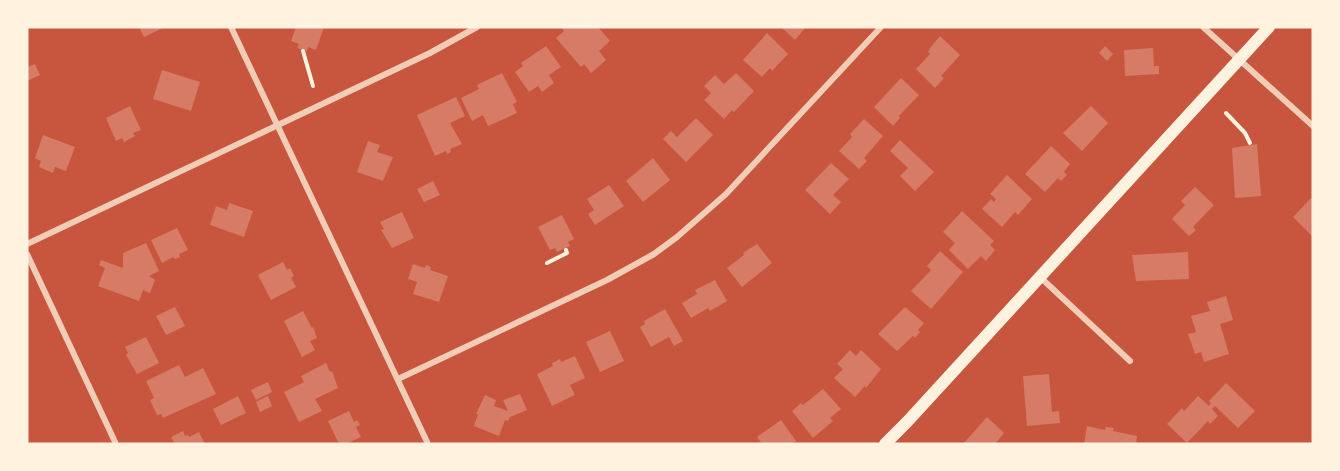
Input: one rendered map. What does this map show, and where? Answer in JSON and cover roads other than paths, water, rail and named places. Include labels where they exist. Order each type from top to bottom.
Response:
[{"type":"main road","points":[[885,444],[1269,27]]},
{"type":"street","points":[[231,27],[428,444]]},
{"type":"street","points":[[27,244],[430,53],[477,27]]},
{"type":"street","points":[[398,379],[607,280],[654,254],[726,194],[881,27]]},
{"type":"street","points":[[1203,27],[1313,126]]},
{"type":"street","points":[[27,254],[117,444]]},
{"type":"street","points":[[1040,277],[1130,361]]}]
